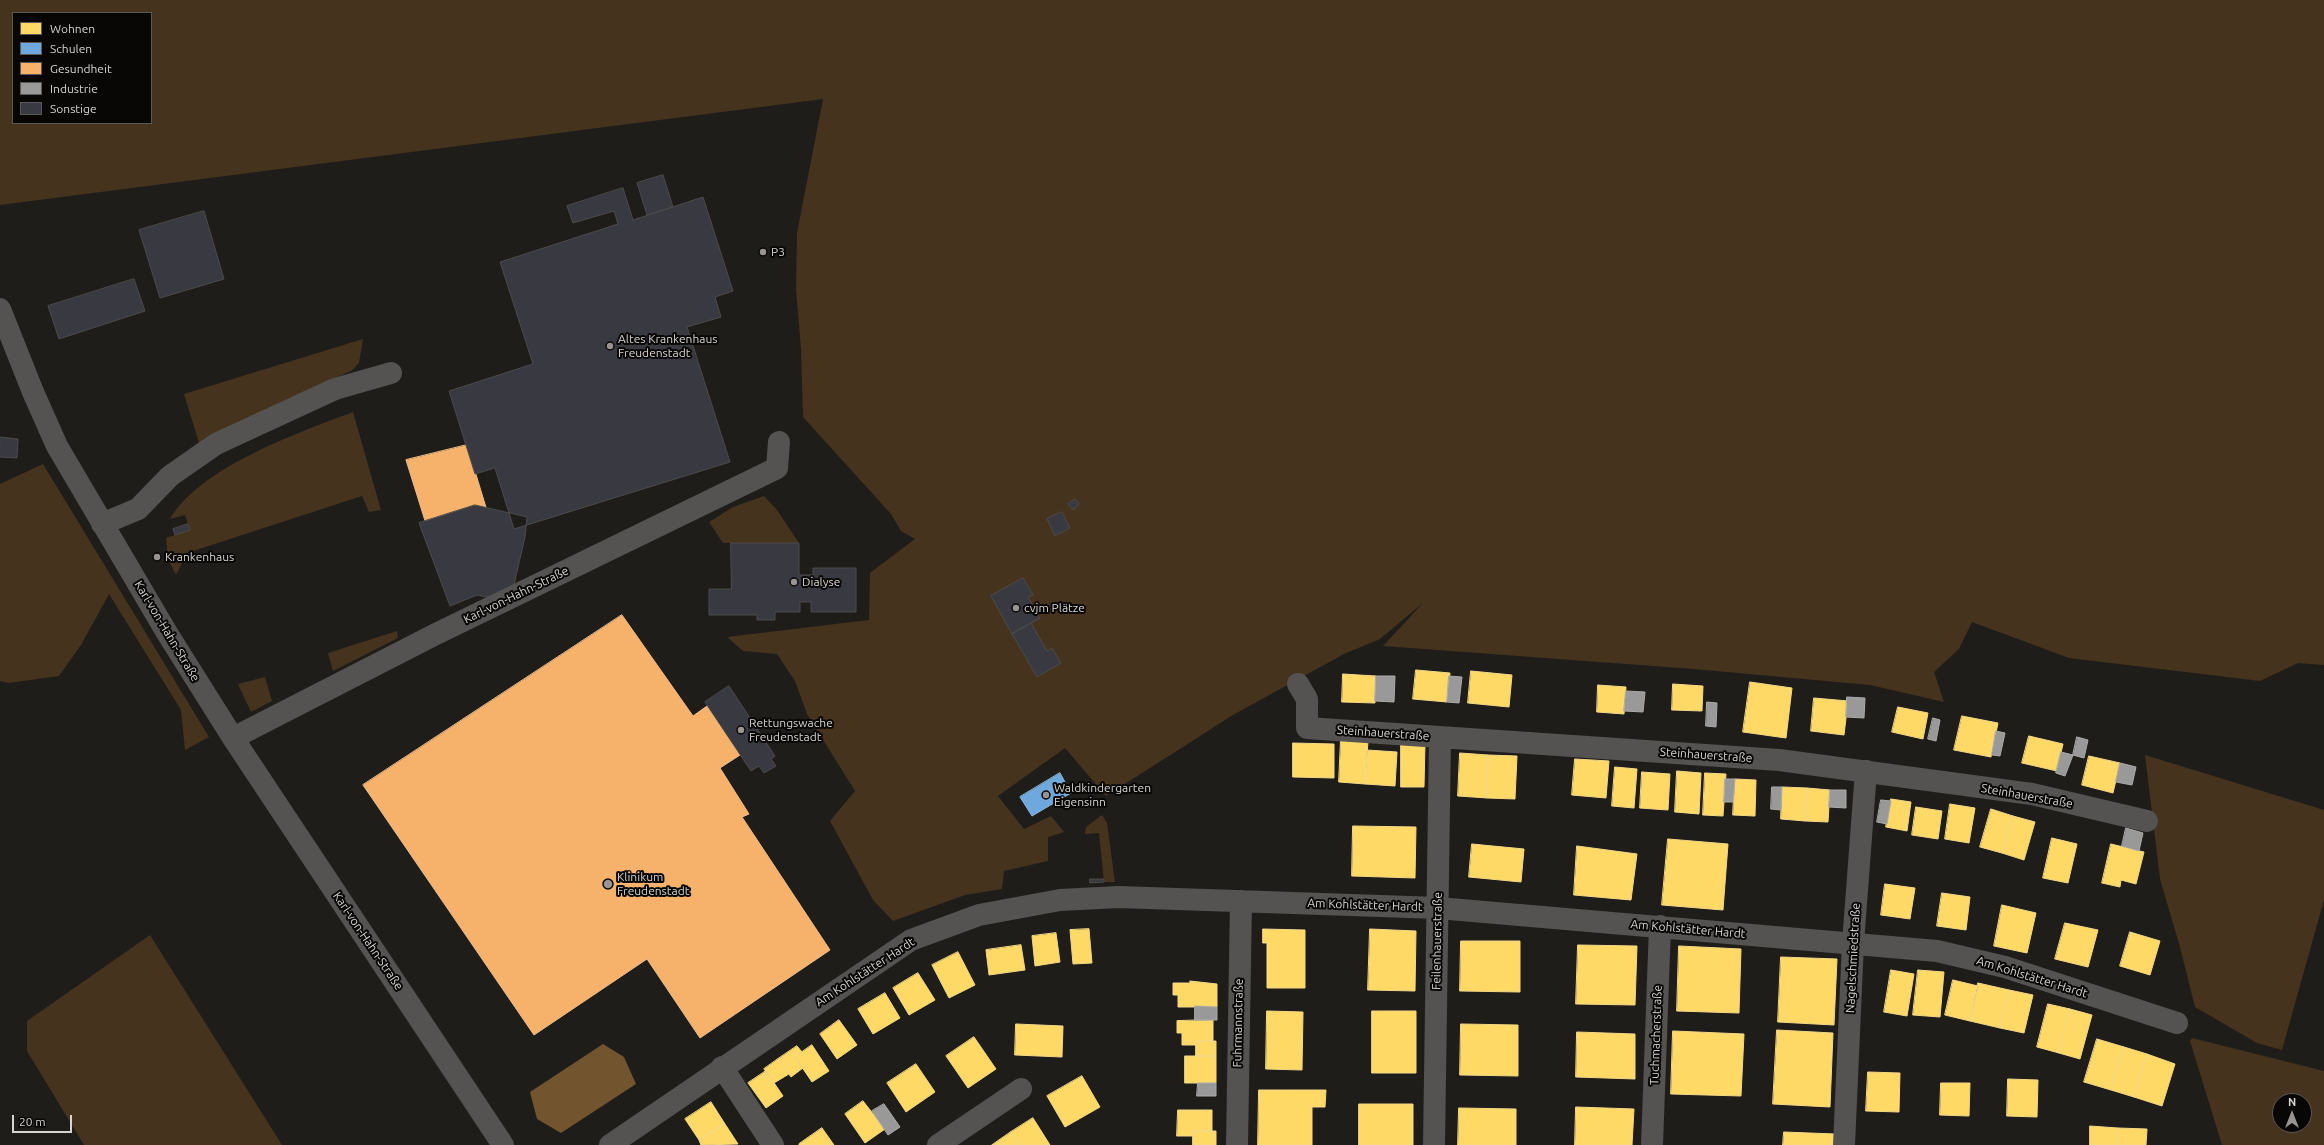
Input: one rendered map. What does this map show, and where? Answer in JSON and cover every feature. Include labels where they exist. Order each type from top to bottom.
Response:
[{"type":"street","name":"Karl-von-Hahn-Straße","points":[[0,309],[57,446],[102,524],[233,738],[503,1145]]},
{"type":"street","points":[[102,524],[138,509],[170,476],[216,444],[336,389],[391,373]]},
{"type":"street","name":"Karl-von-Hahn-Straße","points":[[233,738],[436,634],[777,468],[779,442]]},
{"type":"street","name":"Steinhauerstraße","points":[[1298,684],[1307,698],[1306,728],[1780,760],[2032,794],[2147,821]]},
{"type":"street","name":"Feilenhauerstraße","points":[[1434,1145],[1440,737]]},
{"type":"street","name":"Nagelschmiedstraße","points":[[1844,1145],[1853,943],[1866,771]]},
{"type":"street","name":"Am Kohlstätter Hardt","points":[[610,1145],[722,1067],[911,940],[979,915],[1060,900],[1080,898],[1241,901],[1438,908],[1937,951],[2005,966],[2177,1023]]},
{"type":"street","name":"Fuhrmannstraße","points":[[1237,1145],[1241,901]]},
{"type":"street","name":"Tuchmacherstraße","points":[[1652,1145],[1660,926]]},
{"type":"street","points":[[722,1067],[773,1145]]},
{"type":"street","points":[[938,1145],[1021,1089]]},
{"type":"shaded area","points":[[0,0],[2324,0],[2324,665],[2298,663],[2260,681],[2069,658],[1972,622],[1959,649],[1934,672],[1944,702],[1870,685],[1694,669],[1383,646],[1423,603],[1380,639],[1344,654],[1233,715],[1106,796],[1065,748],[998,796],[1024,829],[1051,816],[1064,832],[1048,837],[1048,861],[1004,871],[1002,889],[965,895],[893,921],[873,900],[830,821],[855,791],[807,714],[795,681],[777,654],[743,651],[727,637],[869,620],[870,573],[915,539],[901,531],[891,514],[803,417],[801,349],[796,289],[797,233],[823,99],[0,205]]},
{"type":"shaded area","points":[[363,339],[359,363],[351,371],[284,401],[199,443],[184,394]]},
{"type":"shaded area","points":[[353,412],[381,510],[369,512],[362,496],[187,553],[176,575],[168,559],[166,538],[190,530],[185,515],[170,519],[184,501],[203,484],[226,468],[252,454],[279,441]]},
{"type":"shaded area","points":[[43,464],[209,737],[185,750],[181,710],[109,594],[81,645],[59,676],[9,683],[0,681],[0,484]]},
{"type":"shaded area","points":[[764,496],[777,510],[799,543],[723,543],[709,522],[733,507]]},
{"type":"shaded area","points":[[397,631],[398,638],[333,671],[328,653]]},
{"type":"shaded area","points":[[265,677],[272,701],[251,712],[238,684]]},
{"type":"shaded area","points":[[2145,755],[2324,810],[2324,900],[2282,1050],[2257,1043],[2195,1007],[2180,947],[2160,879]]},
{"type":"shaded area","points":[[1102,815],[1107,823],[1115,882],[1104,882],[1099,833],[1085,834],[1086,827]]},
{"type":"shaded area","points":[[150,935],[282,1145],[84,1145],[27,1051],[27,1021]]},
{"type":"shaded area","points":[[2192,1038],[2324,1071],[2324,1145],[2222,1145],[2190,1041]]},
{"type":"shaded area","points":[[603,1044],[624,1057],[636,1084],[561,1133],[537,1119],[530,1092]]},
{"type":"building: Wohnen","points":[[1416,670],[1450,673],[1447,702],[1413,699]]},
{"type":"building: Wohnen","points":[[1471,671],[1512,675],[1509,707],[1468,703]]},
{"type":"building: Wohnen","points":[[1343,674],[1376,676],[1375,703],[1342,702]]},
{"type":"building: Wohnen","points":[[1750,682],[1792,688],[1786,738],[1743,732]]},
{"type":"building: Wohnen","points":[[1673,684],[1703,686],[1702,711],[1672,710]]},
{"type":"building: Wohnen","points":[[1598,685],[1626,687],[1624,714],[1597,712]]},
{"type":"building: Wohnen","points":[[1814,698],[1848,701],[1844,735],[1811,731]]},
{"type":"building: Wohnen","points":[[1898,707],[1928,713],[1923,739],[1892,732]]},
{"type":"building: Wohnen","points":[[1962,716],[1998,723],[1991,757],[1954,750]]},
{"type":"building: Wohnen","points":[[2029,736],[2063,744],[2057,771],[2022,763]]},
{"type":"building: Wohnen","points":[[1341,739],[1368,741],[1365,784],[1339,782]]},
{"type":"building: Wohnen","points":[[1293,743],[1334,744],[1334,778],[1293,777]]},
{"type":"building: Wohnen","points":[[1401,743],[1425,744],[1424,787],[1401,787]]},
{"type":"building: Wohnen","points":[[1367,750],[1397,752],[1395,786],[1365,784]]},
{"type":"building: Wohnen","points":[[1460,753],[1488,755],[1487,798],[1458,796]]},
{"type":"building: Wohnen","points":[[1488,755],[1517,756],[1515,799],[1487,798]]},
{"type":"building: Wohnen","points":[[2089,756],[2120,763],[2113,793],[2082,785]]},
{"type":"building: Wohnen","points":[[1575,759],[1609,761],[1606,798],[1572,795]]},
{"type":"building: Wohnen","points":[[1615,767],[1637,769],[1634,808],[1612,806]]},
{"type":"building: Wohnen","points":[[1677,771],[1701,773],[1699,814],[1675,812]]},
{"type":"building: Wohnen","points":[[1642,772],[1670,774],[1668,810],[1640,808]]},
{"type":"building: Wohnen","points":[[1705,773],[1726,774],[1723,816],[1703,815]]},
{"type":"building: Wohnen","points":[[1735,779],[1756,780],[1755,816],[1733,815]]},
{"type":"building: Wohnen","points":[[1782,787],[1807,788],[1805,821],[1781,819]]},
{"type":"building: Wohnen","points":[[1807,788],[1830,790],[1828,822],[1805,821]]},
{"type":"building: Wohnen","points":[[1891,799],[1911,802],[1907,831],[1886,827]]},
{"type":"building: Wohnen","points":[[1950,804],[1975,808],[1969,843],[1945,839]]},
{"type":"building: Wohnen","points":[[1916,807],[1942,811],[1938,839],[1912,835]]},
{"type":"building: Wohnen","points":[[1991,809],[2013,816],[2002,853],[1980,847]]},
{"type":"building: Wohnen","points":[[2013,816],[2035,822],[2024,860],[2002,853]]},
{"type":"building: Wohnen","points":[[1353,826],[1416,827],[1415,878],[1352,876]]},
{"type":"building: Wohnen","points":[[2052,838],[2077,844],[2068,883],[2043,878]]},
{"type":"building: Wohnen","points":[[1668,839],[1728,844],[1723,910],[1662,905]]},
{"type":"building: Wohnen","points":[[1472,844],[1524,849],[1521,882],[1469,877]]},
{"type":"building: Wohnen","points":[[2111,844],[2144,852],[2136,884],[2121,880],[2120,887],[2102,883]]},
{"type":"building: Wohnen","points":[[1577,846],[1637,854],[1631,900],[1574,895]]},
{"type":"building: Wohnen","points":[[1885,884],[1915,888],[1910,919],[1881,915]]},
{"type":"building: Wohnen","points":[[1942,893],[1970,897],[1966,930],[1937,926]]},
{"type":"building: Wohnen","points":[[2002,905],[2036,913],[2027,953],[1994,946]]},
{"type":"building: Wohnen","points":[[2065,923],[2098,930],[2088,967],[2055,959]]},
{"type":"building: Wohnen","points":[[1089,929],[1092,963],[1073,964],[1070,930]]},
{"type":"building: Wohnen","points":[[1263,929],[1305,930],[1305,988],[1267,988],[1267,943],[1263,943]]},
{"type":"building: Wohnen","points":[[1370,929],[1416,931],[1415,991],[1368,990]]},
{"type":"building: Wohnen","points":[[2130,932],[2160,941],[2150,975],[2120,966]]},
{"type":"building: Wohnen","points":[[1056,933],[1060,962],[1035,966],[1032,936]]},
{"type":"building: Wohnen","points":[[1461,941],[1520,941],[1520,992],[1460,991]]},
{"type":"building: Wohnen","points":[[1021,945],[1025,970],[989,975],[986,950]]},
{"type":"building: Wohnen","points":[[1578,945],[1637,946],[1635,1005],[1576,1004]]},
{"type":"building: Wohnen","points":[[1679,946],[1741,949],[1739,1013],[1677,1011]]},
{"type":"building: Wohnen","points":[[958,952],[975,985],[949,998],[932,965]]},
{"type":"building: Wohnen","points":[[1781,957],[1837,959],[1834,1025],[1778,1022]]},
{"type":"building: Wohnen","points":[[1891,970],[1914,974],[1907,1016],[1884,1012]]},
{"type":"building: Wohnen","points":[[1918,970],[1944,972],[1940,1017],[1913,1015]]},
{"type":"building: Wohnen","points":[[918,973],[935,1000],[909,1015],[893,988]]},
{"type":"building: Wohnen","points":[[1953,980],[1978,986],[1970,1021],[1945,1015]]},
{"type":"building: Wohnen","points":[[1190,981],[1217,984],[1217,1007],[1178,1007],[1178,995],[1173,995],[1173,983],[1190,983]]},
{"type":"building: Wohnen","points":[[1978,983],[2009,990],[2000,1028],[1970,1021]]},
{"type":"building: Wohnen","points":[[2009,990],[2033,995],[2024,1033],[2000,1028]]},
{"type":"building: Wohnen","points":[[885,993],[900,1018],[873,1034],[858,1009]]},
{"type":"building: Wohnen","points":[[2048,1004],[2070,1009],[2059,1053],[2037,1047]]},
{"type":"building: Wohnen","points":[[2070,1009],[2092,1015],[2080,1059],[2059,1053]]},
{"type":"building: Wohnen","points":[[1267,1011],[1303,1012],[1302,1070],[1266,1069]]},
{"type":"building: Wohnen","points":[[1372,1011],[1416,1011],[1416,1073],[1372,1073]]},
{"type":"building: Wohnen","points":[[839,1020],[857,1045],[837,1059],[820,1034]]},
{"type":"building: Wohnen","points":[[1213,1020],[1213,1041],[1196,1041],[1196,1045],[1182,1045],[1182,1033],[1177,1033],[1177,1021]]},
{"type":"building: Wohnen","points":[[1016,1024],[1063,1026],[1062,1057],[1015,1055]]},
{"type":"building: Wohnen","points":[[1461,1024],[1518,1025],[1518,1076],[1460,1075]]},
{"type":"building: Wohnen","points":[[1777,1030],[1833,1033],[1830,1107],[1773,1104]]},
{"type":"building: Wohnen","points":[[1673,1031],[1744,1034],[1741,1096],[1671,1094]]},
{"type":"building: Wohnen","points":[[1577,1032],[1635,1034],[1635,1079],[1576,1077]]},
{"type":"building: Wohnen","points":[[974,1037],[996,1069],[968,1088],[946,1056]]},
{"type":"building: Wohnen","points":[[2097,1039],[2124,1047],[2111,1090],[2084,1082]]},
{"type":"building: Wohnen","points":[[1196,1041],[1216,1041],[1216,1056],[1196,1056]]},
{"type":"building: Wohnen","points":[[812,1045],[829,1071],[812,1082],[795,1057]]},
{"type":"building: Wohnen","points":[[797,1046],[802,1052],[795,1057],[803,1068],[791,1077],[778,1059]]},
{"type":"building: Wohnen","points":[[2124,1047],[2147,1054],[2134,1097],[2111,1090]]},
{"type":"building: Wohnen","points":[[2147,1054],[2175,1064],[2162,1106],[2134,1097]]},
{"type":"building: Wohnen","points":[[1185,1056],[1216,1056],[1216,1083],[1185,1083]]},
{"type":"building: Wohnen","points":[[778,1059],[789,1074],[774,1083],[764,1069]]},
{"type":"building: Wohnen","points":[[916,1064],[935,1092],[906,1112],[887,1083]]},
{"type":"building: Wohnen","points":[[766,1071],[783,1096],[766,1108],[748,1083]]},
{"type":"building: Wohnen","points":[[1868,1072],[1900,1073],[1899,1112],[1866,1111]]},
{"type":"building: Wohnen","points":[[1082,1076],[1100,1107],[1065,1127],[1047,1096]]},
{"type":"building: Wohnen","points":[[2008,1079],[2038,1080],[2037,1117],[2007,1116]]},
{"type":"building: Wohnen","points":[[1941,1083],[1970,1083],[1969,1116],[1940,1115]]},
{"type":"building: Wohnen","points":[[1259,1090],[1326,1090],[1325,1107],[1312,1107],[1312,1145],[1258,1145]]},
{"type":"building: Wohnen","points":[[863,1101],[885,1129],[865,1143],[845,1114]]},
{"type":"building: Wohnen","points":[[711,1102],[725,1124],[699,1140],[685,1119]]},
{"type":"building: Wohnen","points":[[1359,1104],[1413,1104],[1413,1145],[1359,1145]]},
{"type":"building: Wohnen","points":[[1576,1107],[1634,1109],[1632,1145],[1575,1145]]},
{"type":"building: Wohnen","points":[[1459,1108],[1516,1109],[1516,1145],[1458,1145]]},
{"type":"building: Wohnen","points":[[1178,1110],[1212,1110],[1212,1131],[1193,1131],[1193,1136],[1177,1136]]},
{"type":"building: Wohnen","points":[[1033,1118],[1050,1145],[1020,1145],[1011,1132]]},
{"type":"building: Wohnen","points":[[725,1124],[738,1144],[701,1145],[699,1140]]},
{"type":"building: Wohnen","points":[[2090,1126],[2118,1128],[2117,1145],[2090,1145]]},
{"type":"building: Wohnen","points":[[822,1128],[834,1145],[799,1145],[799,1144]]},
{"type":"building: Wohnen","points":[[2118,1128],[2147,1129],[2146,1145],[2117,1145]]},
{"type":"building: Wohnen","points":[[1193,1131],[1216,1131],[1216,1145],[1193,1145]]},
{"type":"building: Wohnen","points":[[1011,1132],[1020,1145],[992,1145]]},
{"type":"building: Wohnen","points":[[1784,1132],[1835,1134],[1834,1145],[1783,1145]]},
{"type":"building: Schulen","name":"Waldkindergarten Eigensinn","points":[[1060,773],[1071,793],[1032,816],[1020,797]]},
{"type":"building: Gesundheit","points":[[467,445],[506,573],[447,591],[406,460]]},
{"type":"building: Gesundheit","name":"Klinikum Freudenstadt","points":[[622,615],[693,716],[707,706],[740,755],[720,768],[749,814],[742,817],[830,950],[700,1038],[647,959],[534,1035],[363,785]]},
{"type":"building: Industrie","points":[[1376,676],[1395,676],[1394,702],[1375,701]]},
{"type":"building: Industrie","points":[[1449,676],[1462,677],[1459,703],[1447,702]]},
{"type":"building: Industrie","points":[[1626,691],[1645,692],[1643,712],[1624,711]]},
{"type":"building: Industrie","points":[[1847,697],[1865,698],[1864,718],[1846,717]]},
{"type":"building: Industrie","points":[[1707,702],[1717,703],[1716,727],[1706,726]]},
{"type":"building: Industrie","points":[[1933,718],[1940,720],[1936,741],[1928,739]]},
{"type":"building: Industrie","points":[[1996,731],[2005,733],[2000,756],[1992,755]]},
{"type":"building: Industrie","points":[[2077,737],[2088,740],[2084,758],[2073,755]]},
{"type":"building: Industrie","points":[[2061,752],[2073,755],[2065,776],[2056,773]]},
{"type":"building: Industrie","points":[[2120,763],[2136,767],[2132,785],[2116,782]]},
{"type":"building: Industrie","points":[[1725,779],[1735,779],[1733,802],[1724,802]]},
{"type":"building: Industrie","points":[[1772,787],[1782,787],[1781,810],[1771,809]]},
{"type":"building: Industrie","points":[[1830,790],[1846,790],[1846,808],[1829,807]]},
{"type":"building: Industrie","points":[[1881,800],[1891,801],[1887,824],[1877,822]]},
{"type":"building: Industrie","points":[[2126,828],[2143,833],[2139,851],[2122,846]]},
{"type":"building: Industrie","points":[[1195,1006],[1217,1007],[1217,1020],[1195,1020]]},
{"type":"building: Industrie","points":[[1198,1083],[1216,1083],[1216,1096],[1197,1096]]},
{"type":"building: Industrie","points":[[884,1104],[900,1127],[888,1135],[872,1111]]},
{"type":"building: Sonstige","points":[[663,175],[673,207],[647,215],[637,183]]},
{"type":"building: Sonstige","name":"Altes Krankenhaus Freudenstadt","points":[[623,188],[633,220],[703,197],[733,291],[715,297],[721,317],[687,327],[730,462],[514,529],[495,468],[475,474],[449,391],[533,364],[500,262],[618,224],[614,211],[573,223],[567,206]]},
{"type":"building: Sonstige","points":[[204,211],[224,279],[160,298],[139,230]]},
{"type":"building: Sonstige","points":[[134,279],[145,311],[59,339],[48,306]]},
{"type":"building: Sonstige","points":[[0,437],[18,439],[17,458],[0,457]]},
{"type":"building: Sonstige","points":[[1075,499],[1079,504],[1073,510],[1068,504]]},
{"type":"building: Sonstige","points":[[475,505],[527,517],[525,537],[510,602],[477,595],[450,606],[419,523]]},
{"type":"building: Sonstige","points":[[1062,512],[1070,528],[1055,536],[1047,519]]},
{"type":"building: Sonstige","points":[[188,524],[190,530],[175,535],[173,529]]},
{"type":"building: Sonstige","name":"Dialyse","points":[[731,543],[799,543],[799,575],[813,575],[813,568],[856,568],[856,612],[811,612],[811,602],[800,602],[800,612],[775,612],[775,620],[757,620],[757,615],[709,615],[709,589],[731,589]]},
{"type":"building: Sonstige","name":"cvjm Plätze","points":[[1023,578],[1033,595],[1028,597],[1040,618],[1012,634],[991,596]]},
{"type":"building: Sonstige","points":[[1031,623],[1047,651],[1052,648],[1061,663],[1037,677],[1012,634]]},
{"type":"building: Sonstige","name":"Rettungswache Freudenstadt","points":[[729,686],[775,756],[771,759],[776,766],[764,773],[759,766],[751,771],[705,702]]},
{"type":"building: Sonstige","points":[[1090,879],[1104,879],[1104,882],[1090,883]]},
{"type":"place","name":"P3","points":[[763,252]]},
{"type":"place","name":"Altes Krankenhaus Freudenstadt","points":[[610,346]]},
{"type":"place","name":"Krankenhaus","points":[[157,557]]},
{"type":"place","name":"Dialyse","points":[[794,582]]},
{"type":"place","name":"cvjm Plätze","points":[[1016,608]]},
{"type":"place","name":"Rettungswache Freudenstadt","points":[[741,730]]},
{"type":"place","name":"Waldkindergarten Eigensinn","points":[[1046,795]]},
{"type":"place","name":"Klinikum Freudenstadt","points":[[608,884]]}]
